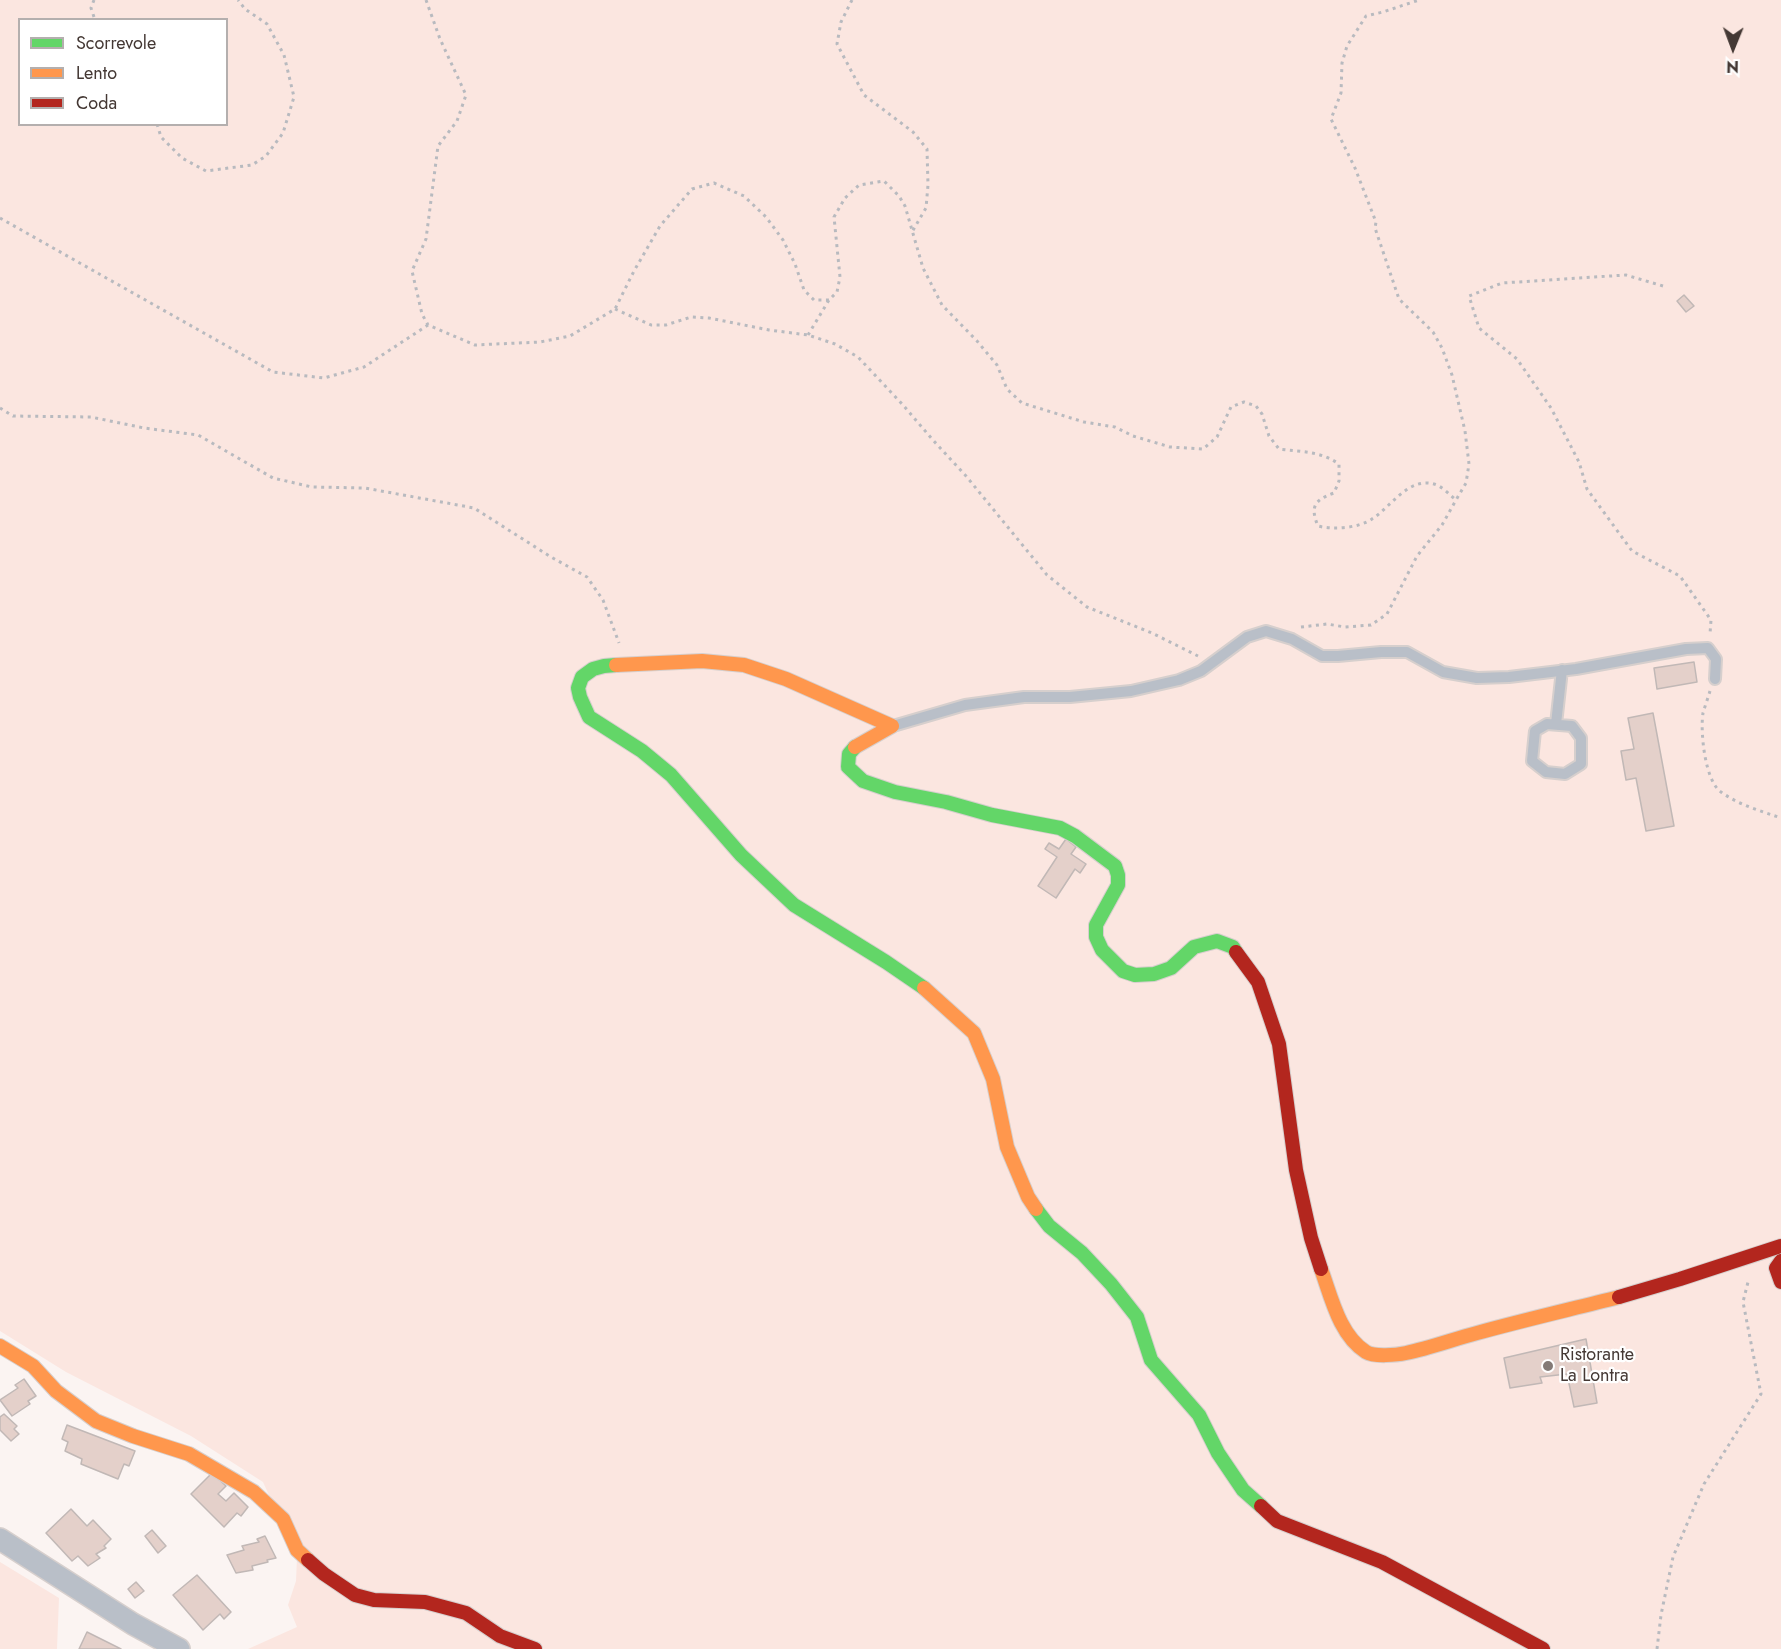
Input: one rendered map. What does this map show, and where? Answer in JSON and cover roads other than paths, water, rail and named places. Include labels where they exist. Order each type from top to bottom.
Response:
[{"type":"street","points":[[892,726],[786,679],[744,665],[702,661],[604,666],[593,669],[582,677],[578,688],[589,717],[642,751],[671,776],[741,855],[794,905],[927,990],[974,1033],[993,1078],[1007,1147],[1028,1197],[1049,1226],[1082,1253],[1137,1317],[1151,1360],[1199,1415],[1218,1453],[1243,1490],[1277,1521],[1382,1562],[1543,1649]]},
{"type":"street","points":[[892,726],[856,746],[849,754],[848,767],[863,781],[895,792],[1060,828],[1075,836],[1115,866],[1118,885],[1096,924],[1096,937],[1102,950],[1123,971],[1135,975],[1154,974],[1171,968],[1194,947],[1217,941],[1233,947],[1258,982],[1279,1044],[1296,1170],[1311,1238],[1335,1308],[1346,1331],[1368,1354],[1407,1353],[1622,1296],[1781,1246]]},
{"type":"street","points":[[1781,1261],[1776,1268],[1781,1282]]},
{"type":"street","points":[[0,1346],[33,1366],[56,1390],[96,1421],[189,1454],[254,1492],[283,1519],[297,1550],[324,1574],[355,1595],[374,1600],[425,1602],[466,1613],[500,1636],[535,1649]]},
{"type":"street","points":[[0,1539],[133,1624],[179,1649]]},
{"type":"lane","points":[[892,726],[965,705],[1012,698],[1070,698],[1131,691],[1179,680],[1201,671],[1247,637],[1266,631],[1292,639],[1322,656],[1407,652],[1443,672],[1477,678],[1509,677],[1576,669],[1686,649],[1708,648],[1716,659],[1715,679]]},
{"type":"lane","points":[[1556,724],[1562,670]]},
{"type":"lane","points":[[1547,724],[1556,724],[1572,726],[1581,738],[1581,764],[1565,774],[1546,772],[1532,761],[1535,731],[1547,724]]},
{"type":"place","name":"Ristorante La Lontra","points":[[1548,1366]]}]
